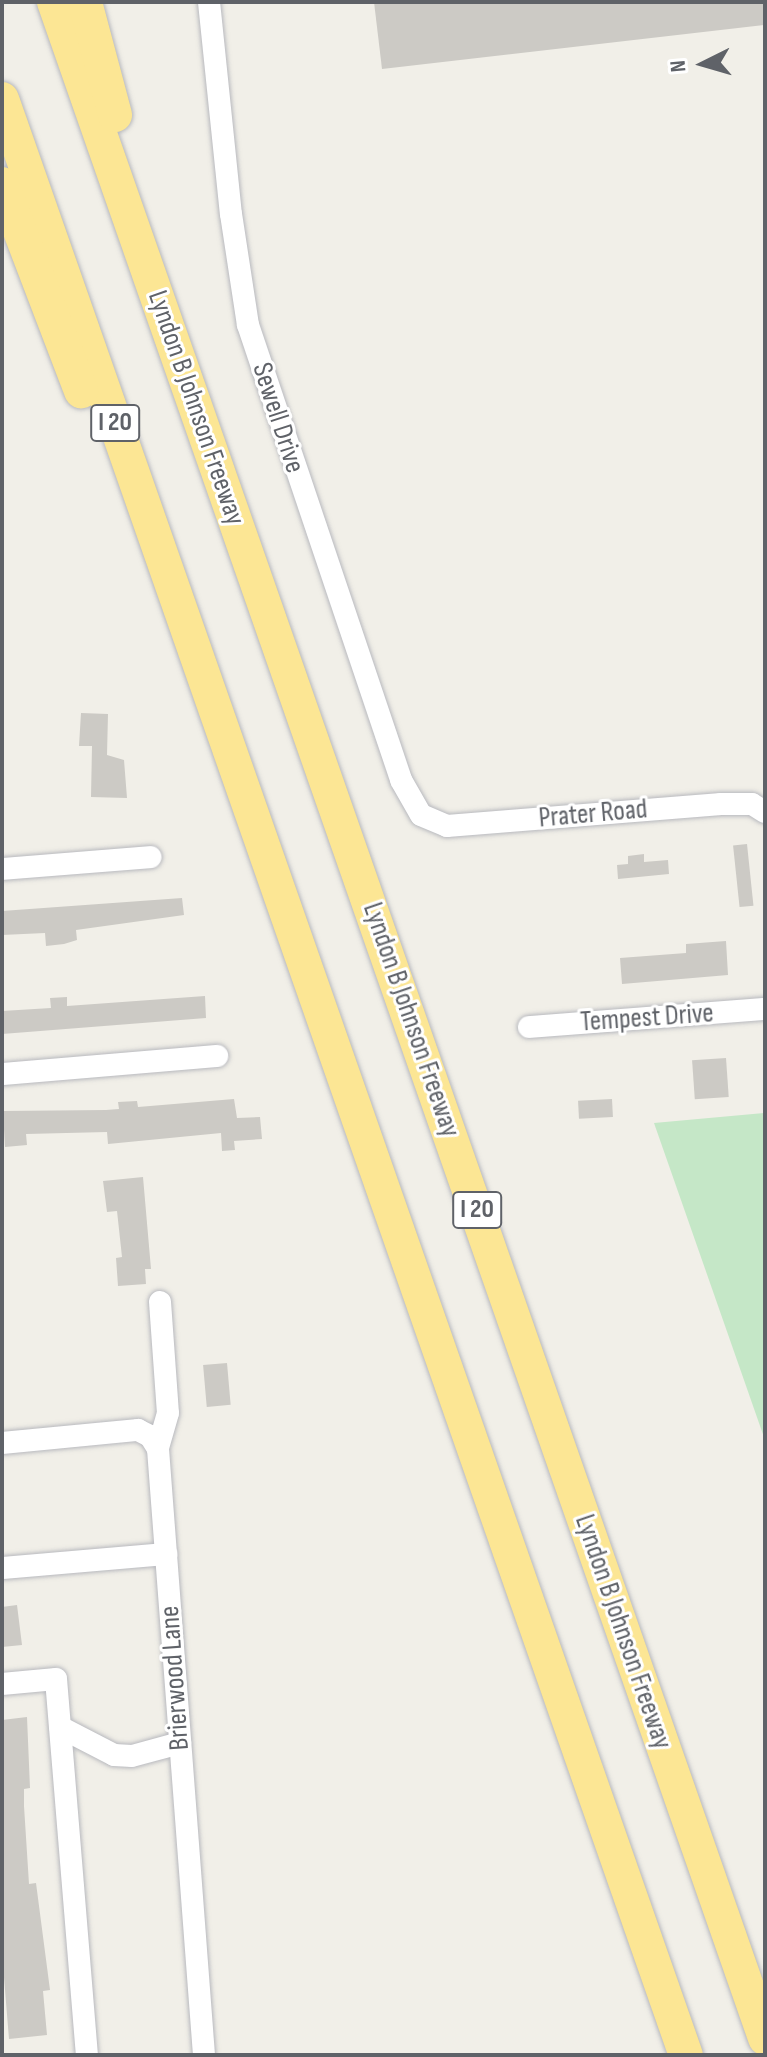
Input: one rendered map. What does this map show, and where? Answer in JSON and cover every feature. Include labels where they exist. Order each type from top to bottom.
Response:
[{"type":"highway","name":"Lyndon B Johnson Freeway","points":[[54,2],[765,2038]]},
{"type":"highway","points":[[85,2],[187,382]]},
{"type":"highway","name":"I 20","points":[[2,99],[686,2055]]},
{"type":"highway","points":[[2,184],[64,349],[228,746]]},
{"type":"street","name":"Sewell Drive","points":[[209,2],[231,214],[248,325],[401,780],[421,815]]},
{"type":"street","name":"Prater Road","points":[[421,815],[447,826],[721,804],[752,804],[765,812]]},
{"type":"street","points":[[2,869],[151,857]]},
{"type":"street","name":"Tempest Drive","points":[[529,1027],[765,1009]]},
{"type":"street","points":[[2,1074],[217,1056]]},
{"type":"street","name":"Brierwood Lane","points":[[160,1302],[168,1413],[158,1449],[204,2055]]},
{"type":"street","points":[[2,1443],[138,1430],[150,1436],[158,1449]]},
{"type":"street","points":[[2,1568],[166,1554]]},
{"type":"street","points":[[2,1684],[56,1679],[87,2055]]},
{"type":"street","points":[[60,1727],[114,1755],[132,1756],[180,1743]]},
{"type":"green space","points":[[765,1113],[765,1440],[654,1123]]},
{"type":"building","points":[[374,2],[765,2],[765,25],[382,69]]},
{"type":"building","points":[[81,713],[108,714],[107,755],[124,760],[127,798],[91,797],[92,746],[79,746]]},
{"type":"building","points":[[747,844],[753,906],[740,907],[733,845]]},
{"type":"building","points":[[644,854],[644,862],[668,860],[669,874],[618,879],[617,865],[628,864],[628,856]]},
{"type":"building","points":[[182,898],[184,915],[76,930],[77,940],[64,944],[46,946],[45,933],[2,935],[2,911]]},
{"type":"building","points":[[726,941],[728,975],[622,984],[620,958],[686,953],[686,944]]},
{"type":"building","points":[[205,996],[206,1018],[2,1034],[2,1011],[51,1008],[50,998],[67,997],[67,1006]]},
{"type":"building","points":[[726,1058],[729,1097],[695,1099],[692,1060]]},
{"type":"building","points":[[234,1099],[237,1118],[260,1117],[262,1139],[234,1141],[235,1150],[222,1151],[221,1133],[108,1144],[107,1132],[26,1134],[27,1145],[5,1147],[3,1111],[106,1110],[119,1109],[118,1102],[137,1101],[138,1107]]},
{"type":"building","points":[[612,1099],[613,1117],[579,1119],[578,1101]]},
{"type":"building","points":[[143,1177],[151,1269],[145,1269],[146,1284],[118,1286],[116,1258],[122,1257],[117,1211],[107,1212],[103,1181]]},
{"type":"building","points":[[227,1363],[231,1405],[207,1407],[203,1365]]},
{"type":"building","points":[[17,1605],[22,1645],[2,1647],[2,1607]]},
{"type":"building","points":[[27,1717],[30,1788],[24,1789],[24,1806],[29,1884],[36,1883],[50,1990],[43,1991],[47,2035],[9,2039],[2,1953],[2,1720]]}]
